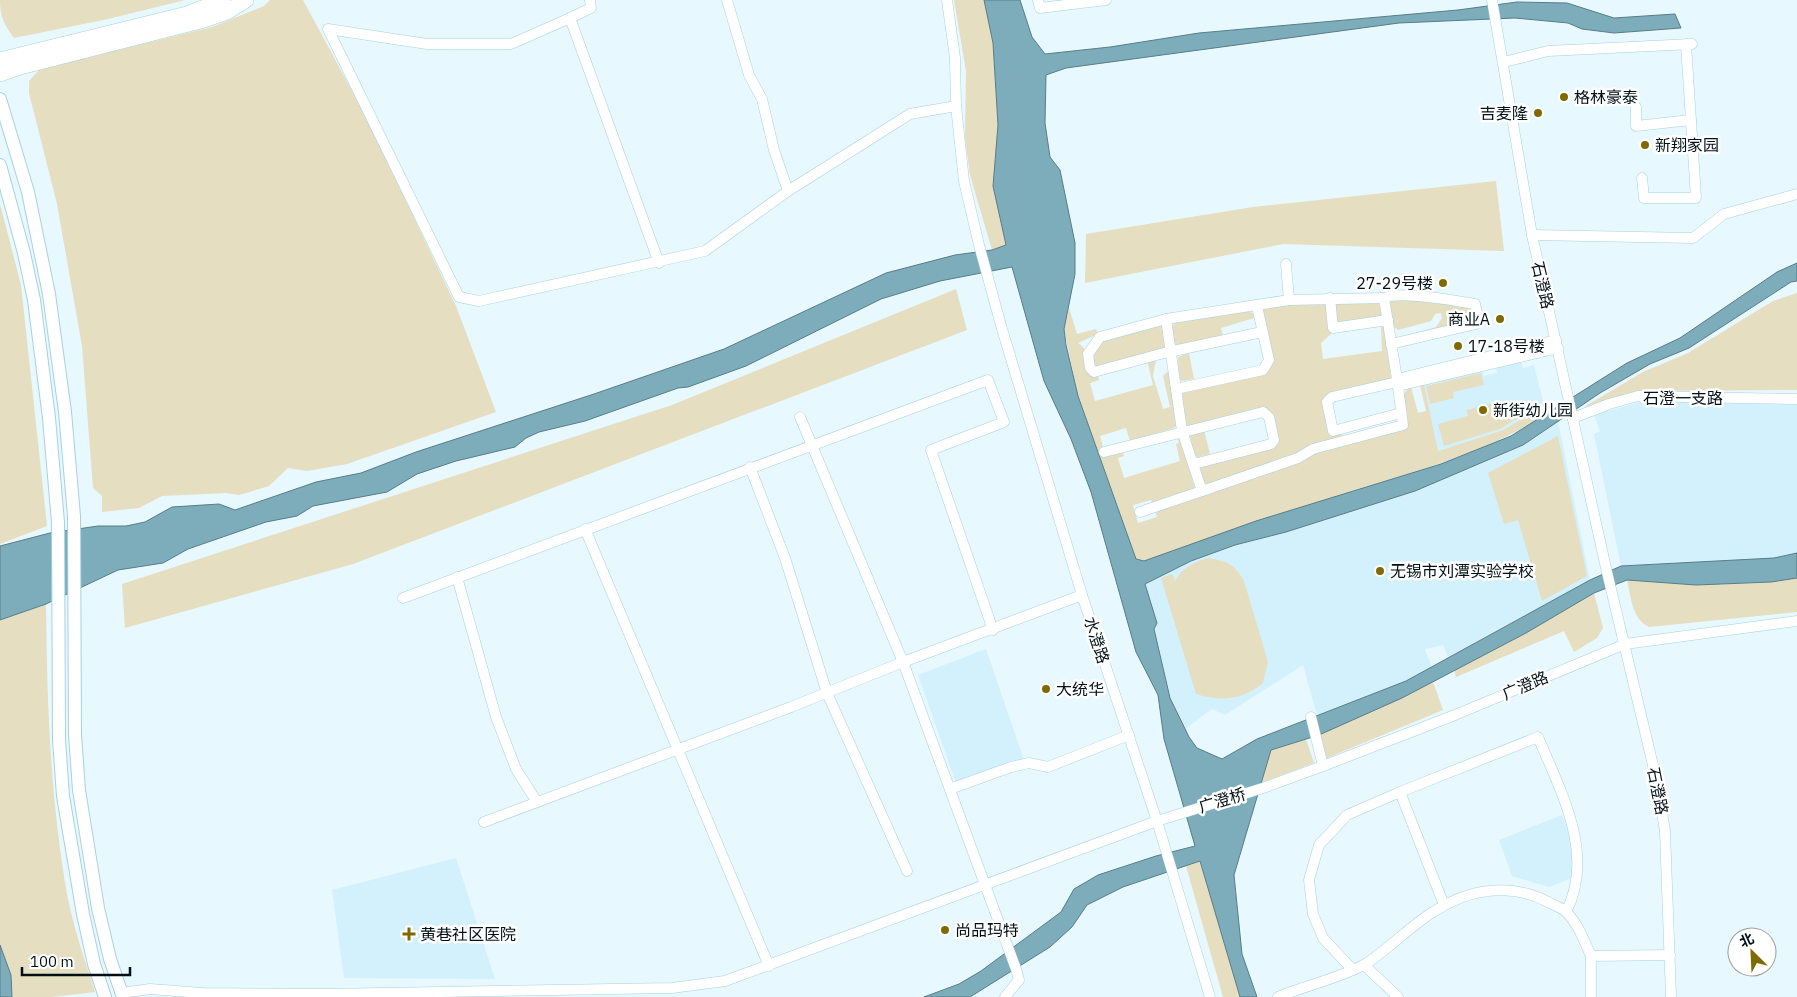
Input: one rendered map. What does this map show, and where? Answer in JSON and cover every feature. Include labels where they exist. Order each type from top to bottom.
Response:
[{"type":"highway","points":[[0,60],[187,14],[222,0]]},
{"type":"highway","points":[[0,74],[20,67],[204,20],[226,12],[246,0]]},
{"type":"main road","points":[[0,99],[28,192],[49,294],[68,439],[74,516],[74,688],[79,790],[98,908],[110,959],[122,995]]},
{"type":"main road","points":[[0,165],[24,253],[34,300],[51,436],[58,522],[59,740],[64,796],[83,914],[94,964],[105,997]]},
{"type":"main road","points":[[59,638],[67,648],[74,642]]},
{"type":"main road","points":[[59,688],[67,683],[74,688]]},
{"type":"street","points":[[590,0],[591,8],[511,44],[427,44],[328,29],[460,297],[479,302],[659,263],[705,251],[788,191],[910,114],[956,106]]},
{"type":"street","points":[[727,0],[749,75],[762,99],[774,150],[788,191]]},
{"type":"street","name":"水澄路","points":[[947,0],[955,58],[956,106],[964,182],[979,245],[1082,594],[1158,821],[1210,997]]},
{"type":"street","points":[[1038,0],[1040,8],[1106,0]]},
{"type":"street","name":"石澄路","points":[[1492,0],[1532,234],[1566,393],[1657,782],[1665,831],[1671,997]]},
{"type":"street","points":[[570,18],[659,263]]},
{"type":"street","points":[[1504,62],[1548,51],[1689,44],[1696,198],[1644,198],[1642,178]]},
{"type":"street","points":[[1636,107],[1636,126],[1691,120]]},
{"type":"street","points":[[1532,234],[1693,238],[1724,214],[1797,194]]},
{"type":"street","points":[[1286,264],[1289,300]]},
{"type":"street","points":[[1262,332],[1170,352],[1094,372],[1088,364],[1088,354],[1100,337],[1166,319],[1289,300],[1384,298],[1389,295],[1423,297],[1475,304],[1478,317],[1476,324],[1391,344]]},
{"type":"street","points":[[1330,298],[1333,328],[1388,320]]},
{"type":"street","points":[[1140,512],[1298,458],[1313,449],[1403,425],[1384,298]]},
{"type":"street","points":[[1176,389],[1262,370],[1269,360],[1257,306]]},
{"type":"street","points":[[1166,319],[1182,431],[1202,491]]},
{"type":"street","points":[[1402,414],[1333,431],[1328,408],[1329,399],[1557,344]]},
{"type":"street","points":[[403,598],[811,444],[988,380],[1004,422],[931,450],[994,630]]},
{"type":"street","name":"石澄一支路","points":[[1573,418],[1609,404],[1638,396],[1797,399]]},
{"type":"street","points":[[1104,452],[1263,412],[1269,417],[1274,440],[1271,444],[1194,464]]},
{"type":"street","points":[[800,417],[903,662],[1008,946],[1019,980],[1005,997]]},
{"type":"street","points":[[1346,428],[1348,440]]},
{"type":"street","points":[[750,467],[785,558],[827,694],[907,871]]},
{"type":"street","points":[[585,529],[769,966]]},
{"type":"street","points":[[457,578],[496,718],[516,769],[537,802]]},
{"type":"street","points":[[484,822],[678,748],[827,694],[903,662],[994,630],[1082,594]]},
{"type":"street","name":"广澄路","points":[[1263,788],[1455,715],[1625,644],[1797,621]]},
{"type":"street","points":[[1311,717],[1323,766]]},
{"type":"street","points":[[950,789],[1020,765],[1029,764],[1048,767],[1129,735]]},
{"type":"street","points":[[1352,969],[1324,938],[1313,914],[1309,880],[1319,845],[1347,815],[1538,737],[1566,805],[1576,841],[1575,895],[1566,912]]},
{"type":"street","name":"广澄桥","points":[[122,995],[150,988],[202,993],[324,994],[672,988],[726,980],[769,966],[1158,821],[1263,788]]},
{"type":"street","points":[[1400,792],[1444,905]]},
{"type":"street","points":[[1278,997],[1364,964],[1380,955],[1417,923],[1444,905],[1481,891],[1508,888],[1539,897],[1566,912],[1580,930],[1590,956],[1591,997]]},
{"type":"street","points":[[1590,956],[1670,955]]},
{"type":"street","points":[[1364,964],[1398,997]]},
{"type":"shaded area","points":[[0,0],[185,0],[108,19],[14,38],[3,20]]},
{"type":"shaded area","points":[[270,0],[303,0],[365,115],[456,306],[496,412],[347,464],[307,471],[288,468],[269,486],[239,495],[226,493],[162,496],[139,508],[102,512],[102,496],[93,488],[82,346],[57,204],[29,93],[29,81],[40,69],[212,27],[264,6]]},
{"type":"shaded area","points":[[954,0],[984,0],[993,43],[998,125],[993,186],[1007,245],[992,250],[970,175],[965,137],[966,71]]},
{"type":"shaded area","points":[[984,0],[1020,0],[1032,37],[1045,54],[1110,47],[1199,33],[1458,10],[1517,2],[1567,3],[1614,18],[1675,14],[1681,28],[1614,33],[1582,29],[1568,23],[1515,18],[1399,23],[1066,68],[1046,75],[1045,123],[1050,157],[1060,170],[1075,243],[1075,274],[1064,329],[1066,345],[1078,396],[1136,559],[1144,561],[1256,521],[1441,464],[1511,436],[1627,363],[1680,338],[1777,272],[1797,263],[1797,281],[1791,282],[1689,348],[1650,364],[1600,393],[1523,445],[1415,491],[1286,532],[1235,545],[1191,561],[1145,584],[1157,623],[1154,629],[1170,698],[1189,737],[1197,748],[1222,759],[1257,739],[1406,681],[1590,580],[1621,566],[1774,558],[1797,553],[1797,578],[1771,582],[1696,585],[1627,580],[1594,593],[1526,633],[1402,698],[1319,735],[1271,750],[1234,875],[1242,954],[1257,997],[1240,997],[1200,861],[1123,887],[1087,905],[1072,927],[1050,947],[970,997],[924,997],[959,984],[981,971],[1061,912],[1074,889],[1098,875],[1156,856],[1195,846],[1164,739],[1158,695],[1136,652],[1091,492],[1071,439],[1044,381],[1012,267],[940,281],[881,299],[746,366],[585,421],[539,432],[526,438],[515,447],[456,461],[417,474],[387,492],[313,506],[297,516],[266,522],[188,549],[163,563],[118,570],[46,604],[0,620],[0,546],[50,533],[98,526],[126,526],[145,522],[172,507],[219,504],[235,510],[316,482],[361,473],[416,452],[724,349],[886,273],[955,255],[992,250],[1006,245],[993,186],[998,125],[993,43]]},
{"type":"shaded area","points":[[1496,181],[1504,251],[1283,244],[1085,283],[1086,234],[1253,207]]},
{"type":"shaded area","points":[[0,204],[21,285],[47,526],[0,544]]},
{"type":"shaded area","points":[[956,289],[967,330],[353,564],[125,628],[122,584],[672,405]]},
{"type":"shaded area","points":[[1797,293],[1797,390],[1636,391],[1584,407],[1643,372],[1688,353],[1773,301]]},
{"type":"shaded area","points":[[1393,298],[1473,308],[1474,318],[1471,322],[1399,338],[1436,327],[1442,318],[1441,313],[1435,314],[1431,321],[1398,330],[1393,326],[1390,302]]},
{"type":"shaded area","points":[[1327,303],[1331,334],[1321,343],[1323,359],[1382,351],[1381,327],[1385,326],[1391,378],[1389,381],[1325,402],[1342,434],[1341,437],[1207,485],[1203,481],[1199,468],[1272,446],[1269,412],[1188,427],[1185,424],[1182,392],[1266,371],[1262,310],[1282,305]]},
{"type":"shaded area","points":[[1335,303],[1379,303],[1382,317],[1337,325]]},
{"type":"shaded area","points":[[1069,308],[1077,334],[1096,329],[1098,334],[1078,343],[1089,355],[1098,374],[1099,380],[1090,383],[1095,401],[1153,385],[1147,360],[1156,359],[1153,376],[1163,409],[1170,407],[1163,376],[1167,372],[1169,373],[1177,424],[1174,428],[1130,441],[1126,428],[1100,436],[1105,455],[1122,450],[1124,456],[1118,458],[1124,478],[1180,461],[1176,444],[1179,443],[1177,436],[1179,435],[1195,489],[1153,505],[1151,500],[1133,505],[1138,523],[1157,517],[1155,510],[1315,453],[1407,427],[1403,399],[1407,390],[1411,387],[1418,413],[1426,411],[1420,385],[1424,384],[1438,451],[1503,430],[1544,406],[1541,418],[1518,431],[1471,452],[1144,561],[1136,559],[1078,396],[1064,329]]},
{"type":"shaded area","points":[[1249,311],[1253,314],[1254,318],[1221,328],[1223,336],[1250,329],[1258,331],[1179,348],[1173,340],[1172,330],[1174,323]]},
{"type":"shaded area","points":[[1162,325],[1166,347],[1162,350],[1096,369],[1089,357],[1101,339]]},
{"type":"shaded area","points":[[1189,353],[1194,379],[1182,381],[1179,379],[1178,357]]},
{"type":"shaded area","name":"新街幼儿园","points":[[1521,362],[1523,368],[1534,365],[1544,406],[1503,430],[1438,451],[1424,384],[1482,371],[1484,376],[1497,373],[1496,368]]},
{"type":"shaded area","points":[[1481,373],[1484,385],[1453,392],[1454,398],[1430,404],[1426,386]]},
{"type":"shaded area","points":[[1644,401],[1797,405],[1797,553],[1774,558],[1621,566],[1594,434],[1600,431],[1594,415]]},
{"type":"shaded area","points":[[1497,402],[1501,419],[1518,415],[1518,418],[1500,429],[1444,446],[1438,424],[1468,416],[1466,410]]},
{"type":"shaded area","name":"无锡市刘潭实验学校","points":[[1558,421],[1590,580],[1479,640],[1449,659],[1443,645],[1425,649],[1432,668],[1406,681],[1317,715],[1303,665],[1225,715],[1212,709],[1185,729],[1170,698],[1145,584],[1191,561],[1235,545],[1286,532],[1415,491],[1523,445]]},
{"type":"shaded area","points":[[1204,430],[1210,454],[1198,457],[1194,455],[1190,435]]},
{"type":"shaded area","points":[[1558,436],[1587,576],[1542,601],[1518,520],[1504,524],[1488,473]]},
{"type":"shaded area","points":[[1208,558],[1229,564],[1244,581],[1268,662],[1263,683],[1247,693],[1231,698],[1205,697],[1196,694],[1161,578],[1172,574],[1175,581],[1181,572],[1189,566]]},
{"type":"shaded area","points":[[1797,578],[1797,612],[1649,627],[1639,619],[1636,613],[1627,580],[1712,584],[1754,583]]},
{"type":"shaded area","points":[[1594,593],[1603,628],[1597,638],[1574,652],[1564,631],[1456,677],[1454,669],[1526,633]]},
{"type":"shaded area","points":[[46,604],[47,677],[53,785],[61,857],[72,919],[95,992],[52,997],[12,997],[11,975],[0,945],[0,620]]},
{"type":"shaded area","points":[[986,649],[1024,760],[956,783],[918,675]]},
{"type":"shaded area","points":[[1433,682],[1443,710],[1327,758],[1319,735]]},
{"type":"shaded area","points":[[1306,739],[1314,763],[1261,783],[1271,750]]},
{"type":"shaded area","points":[[1562,815],[1570,835],[1573,858],[1572,878],[1549,887],[1512,876],[1499,840]]},
{"type":"shaded area","name":"黄巷社区医院","points":[[456,858],[495,979],[344,978],[332,890]]},
{"type":"shaded area","points":[[1200,861],[1240,997],[1223,997],[1186,866]]},
{"type":"shaded area","points":[[0,945],[11,975],[12,997],[0,997]]},
{"type":"place","name":"格林豪泰","points":[[1564,97]]},
{"type":"place","name":"吉麦隆","points":[[1538,113]]},
{"type":"place","name":"新翔家园","points":[[1645,145]]},
{"type":"place","name":"27-29号楼","points":[[1443,283]]},
{"type":"place","name":"商业A","points":[[1500,319]]},
{"type":"place","name":"17-18号楼","points":[[1458,346]]},
{"type":"place","name":"新街幼儿园","points":[[1483,410]]},
{"type":"place","name":"无锡市刘潭实验学校","points":[[1380,571]]},
{"type":"place","name":"大统华","points":[[1046,689]]},
{"type":"place","name":"尚品玛特","points":[[945,930]]},
{"type":"place","name":"黄巷社区医院","points":[[409,934]]}]
